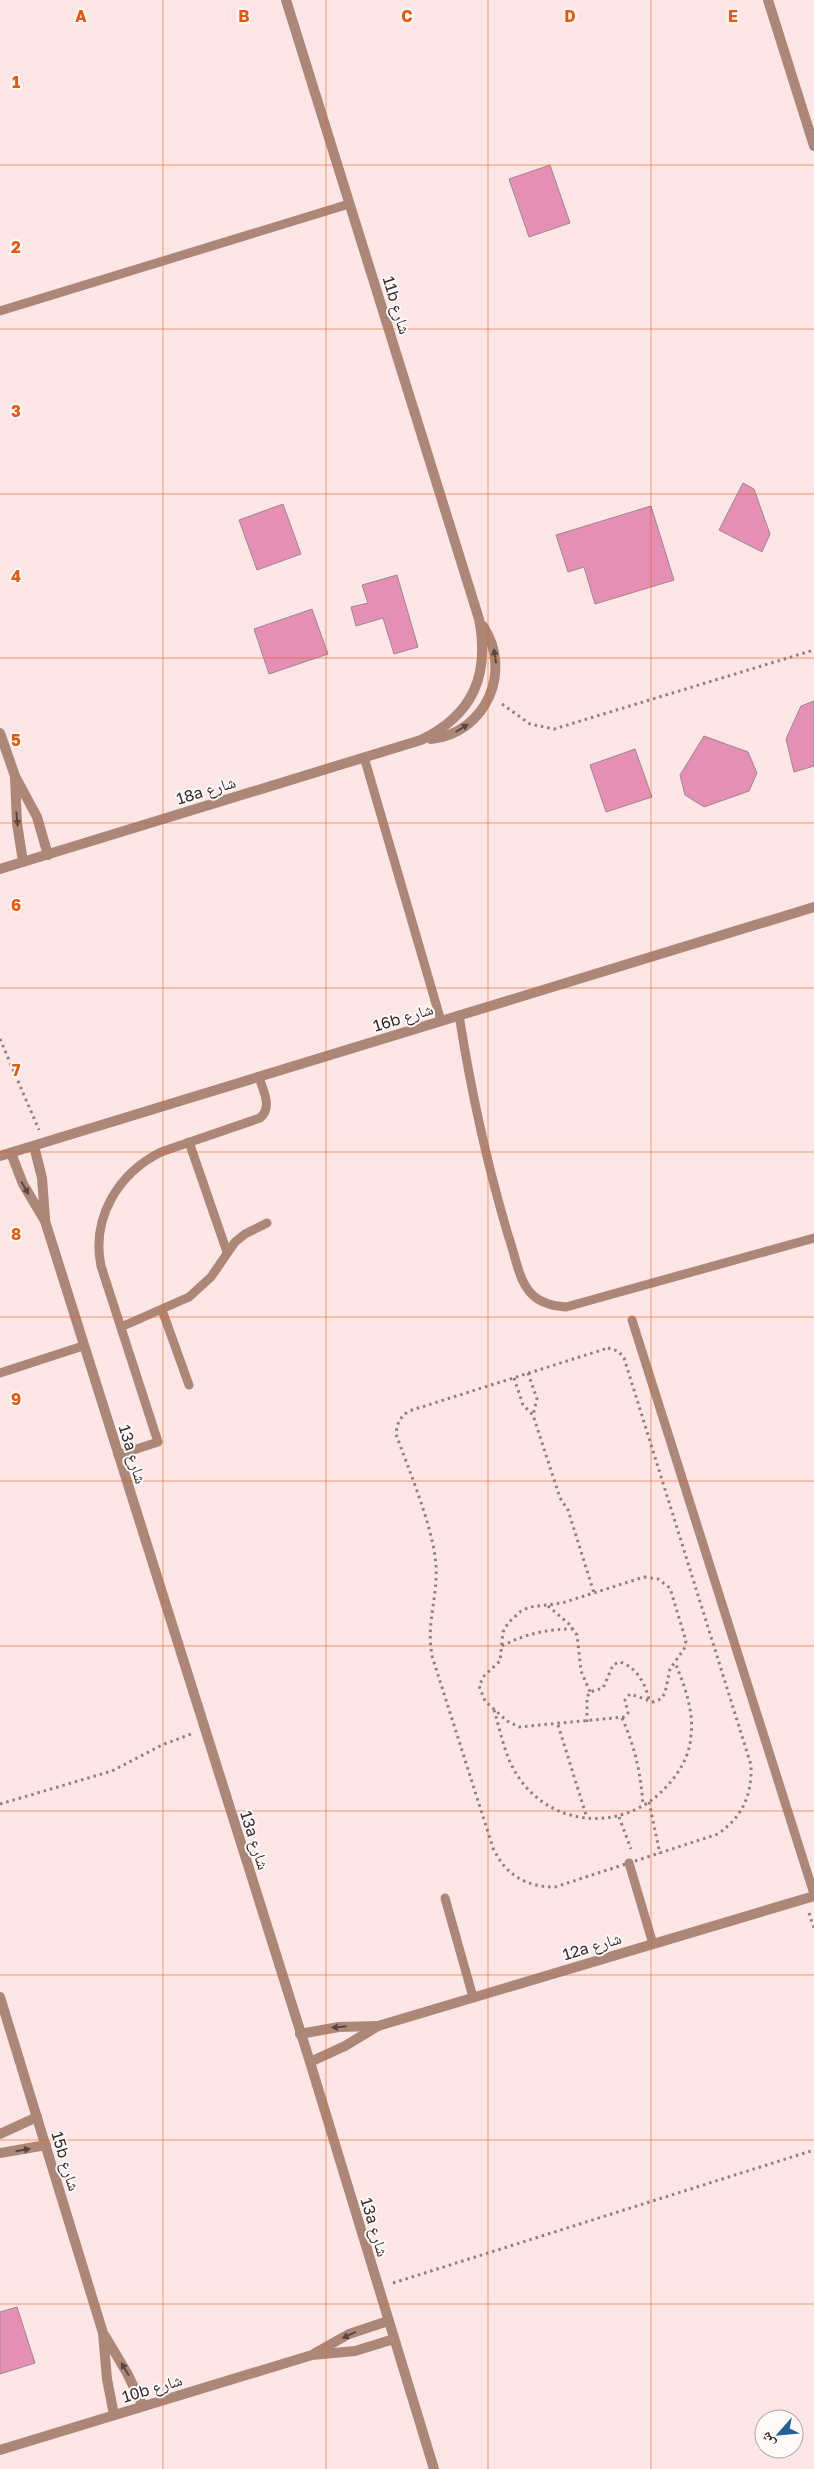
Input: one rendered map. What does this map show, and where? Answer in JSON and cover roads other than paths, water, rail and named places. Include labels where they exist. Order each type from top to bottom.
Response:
[{"type":"street","name":"11b شارع","points":[[286,0],[479,619],[483,655],[475,690]]},
{"type":"street","points":[[768,0],[814,146]]},
{"type":"street","name":"11b شارع","points":[[479,619],[488,633],[496,664],[495,681],[491,697]]},
{"type":"street","name":"18a شارع","points":[[0,869],[421,740],[438,732],[453,720],[466,706],[475,690]]},
{"type":"street","name":"18a شارع","points":[[421,740],[438,738],[469,724],[482,711],[491,697]]},
{"type":"street","points":[[0,733],[15,776],[37,817],[48,855]]},
{"type":"street","points":[[15,776],[17,823],[24,862]]},
{"type":"street","name":"16b شارع","points":[[0,1156],[814,908]]},
{"type":"street","name":"13a شارع","points":[[39,1144],[45,1221],[310,2062],[434,2469]]},
{"type":"street","name":"13a شارع","points":[[11,1153],[23,1184],[45,1221]]},
{"type":"street","name":"12a شارع","points":[[310,2062],[345,2046],[378,2026],[814,1895]]},
{"type":"street","name":"15b شارع","points":[[0,1997],[103,2333],[107,2379],[114,2415]]},
{"type":"street","name":"12a شارع","points":[[300,2034],[339,2027],[378,2026]]},
{"type":"street","points":[[0,2134],[37,2117]]},
{"type":"street","points":[[0,2153],[46,2145]]},
{"type":"street","name":"10b شارع","points":[[312,2355],[349,2334],[388,2321]]},
{"type":"street","name":"15b شارع","points":[[103,2333],[144,2406]]},
{"type":"street","name":"10b شارع","points":[[0,2450],[312,2355],[355,2350],[394,2339]]},
{"type":"lane","points":[[0,311],[349,204]]},
{"type":"lane","points":[[364,757],[441,1021]]},
{"type":"lane","points":[[459,1015],[481,1136],[504,1221],[523,1283],[530,1294],[541,1302],[553,1306],[566,1307],[814,1238]]},
{"type":"lane","points":[[118,1455],[158,1442],[99,1254],[99,1232],[108,1206],[114,1192],[134,1168],[161,1152],[260,1118],[264,1114],[267,1104],[259,1077]]},
{"type":"lane","points":[[189,1142],[227,1252]]},
{"type":"lane","points":[[121,1327],[182,1301],[211,1277],[227,1252],[245,1234],[268,1223]]},
{"type":"lane","points":[[162,1310],[188,1385]]},
{"type":"lane","points":[[632,1320],[814,1895]]},
{"type":"lane","points":[[0,1373],[83,1346]]},
{"type":"lane","points":[[632,1862],[653,1944]]},
{"type":"lane","points":[[445,1898],[473,1997]]}]
